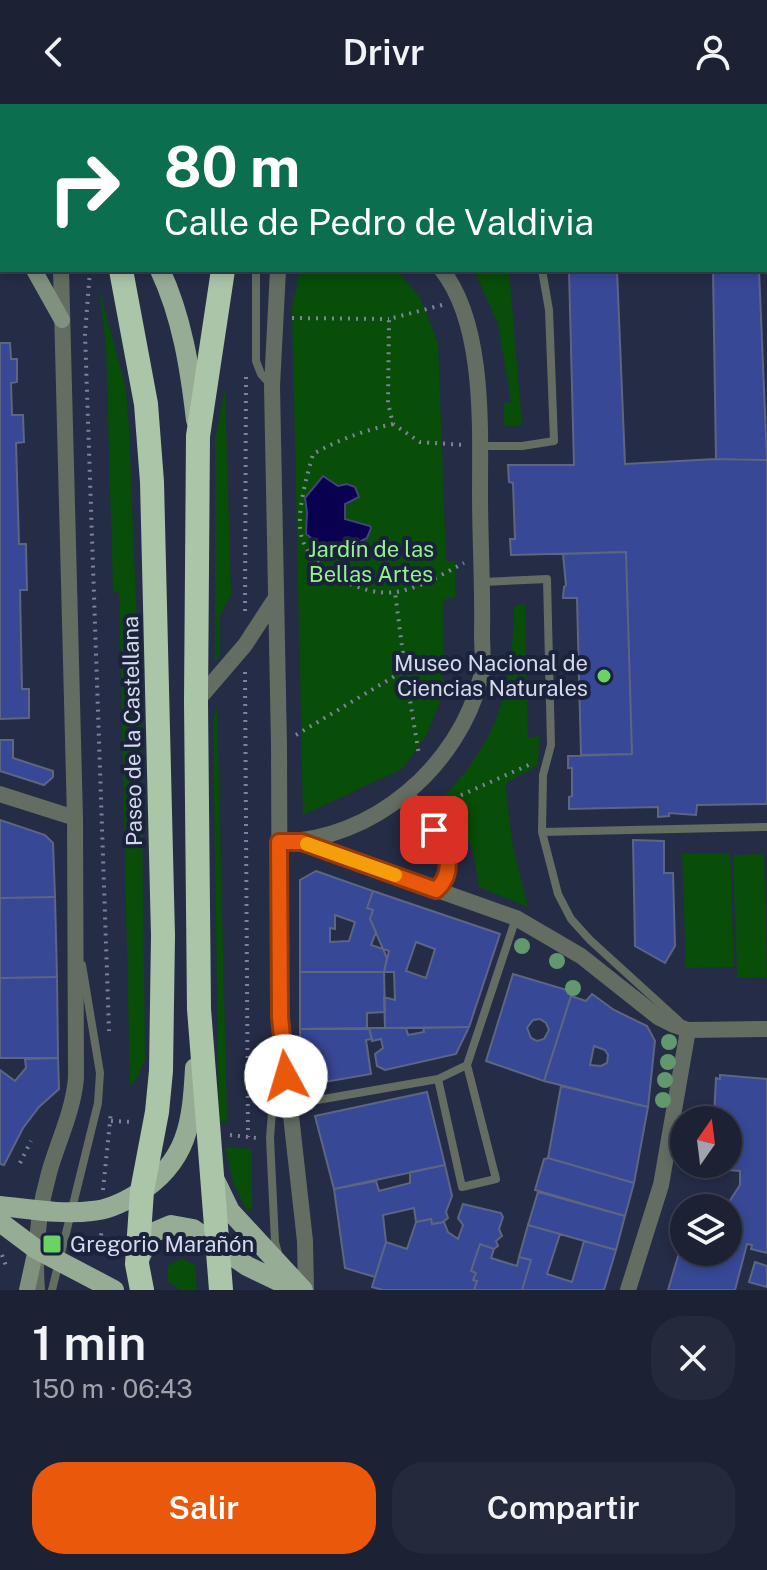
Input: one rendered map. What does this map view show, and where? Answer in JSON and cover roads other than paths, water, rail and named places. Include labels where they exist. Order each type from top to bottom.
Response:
[{"type":"highway","name":"Paseo de la Castellana","points":[[121,272],[146,404],[152,482],[157,671],[163,1028],[157,1112],[142,1191],[137,1264],[142,1290]]},
{"type":"highway","points":[[221,1290],[199,1009],[196,702],[198,436],[223,272]]},
{"type":"main road","points":[[161,272],[174,305],[184,345],[198,436]]},
{"type":"main road","points":[[0,1206],[94,1211],[115,1205],[142,1191],[165,1172],[177,1156],[189,1130],[199,1009]]},
{"type":"main road","points":[[209,1157],[218,1189],[230,1211],[303,1290]]},
{"type":"main road","points":[[0,1222],[36,1249],[114,1290]]},
{"type":"main road","points":[[137,1264],[152,1233],[171,1225],[193,1229],[247,1266],[303,1290]]},
{"type":"street","points":[[35,272],[62,320]]},
{"type":"street","points":[[27,1290],[40,1209],[75,1091],[75,818],[61,272]]},
{"type":"street","points":[[278,272],[272,386],[279,745],[280,1017],[305,1241],[303,1290]]},
{"type":"street","points":[[279,842],[302,842],[359,823],[389,808],[422,780],[446,752],[467,718],[482,674],[480,446],[474,345],[460,300],[443,272]]},
{"type":"street","points":[[196,702],[245,645],[276,598]]},
{"type":"street","points":[[0,794],[75,818]]},
{"type":"street","points":[[404,795],[415,802],[446,847],[447,869],[442,884],[436,890]]},
{"type":"street","points":[[302,842],[516,918],[581,956],[658,1017],[688,1030],[767,1029]]},
{"type":"street","points":[[628,1290],[661,1185],[688,1030]]},
{"type":"street","points":[[36,1249],[37,1290]]},
{"type":"lane","points":[[256,272],[256,361],[261,374],[272,386]]},
{"type":"lane","points":[[480,446],[522,446],[554,441],[549,310],[542,272]]},
{"type":"lane","points":[[483,582],[547,579],[551,745],[543,775],[542,832],[558,894],[571,919],[590,940],[688,1030]]},
{"type":"lane","points":[[542,832],[767,827]]},
{"type":"lane","points":[[438,1079],[462,1187],[496,1179],[467,1065],[516,918]]},
{"type":"lane","points":[[52,1290],[98,1103],[100,1073],[76,925]]},
{"type":"lane","points":[[280,1017],[270,1138],[275,1242],[279,1255],[303,1290]]},
{"type":"lane","points":[[289,1105],[438,1079],[467,1065]]},
{"type":"place","name":"Museo Nacional de Ciencias Naturales","points":[[604,676]]},
{"type":"place","name":"Gregorio Marañón","points":[[52,1244]]},
{"type":"park label","name":"Jardín de las Bellas Artes","points":[[371,562]]}]
